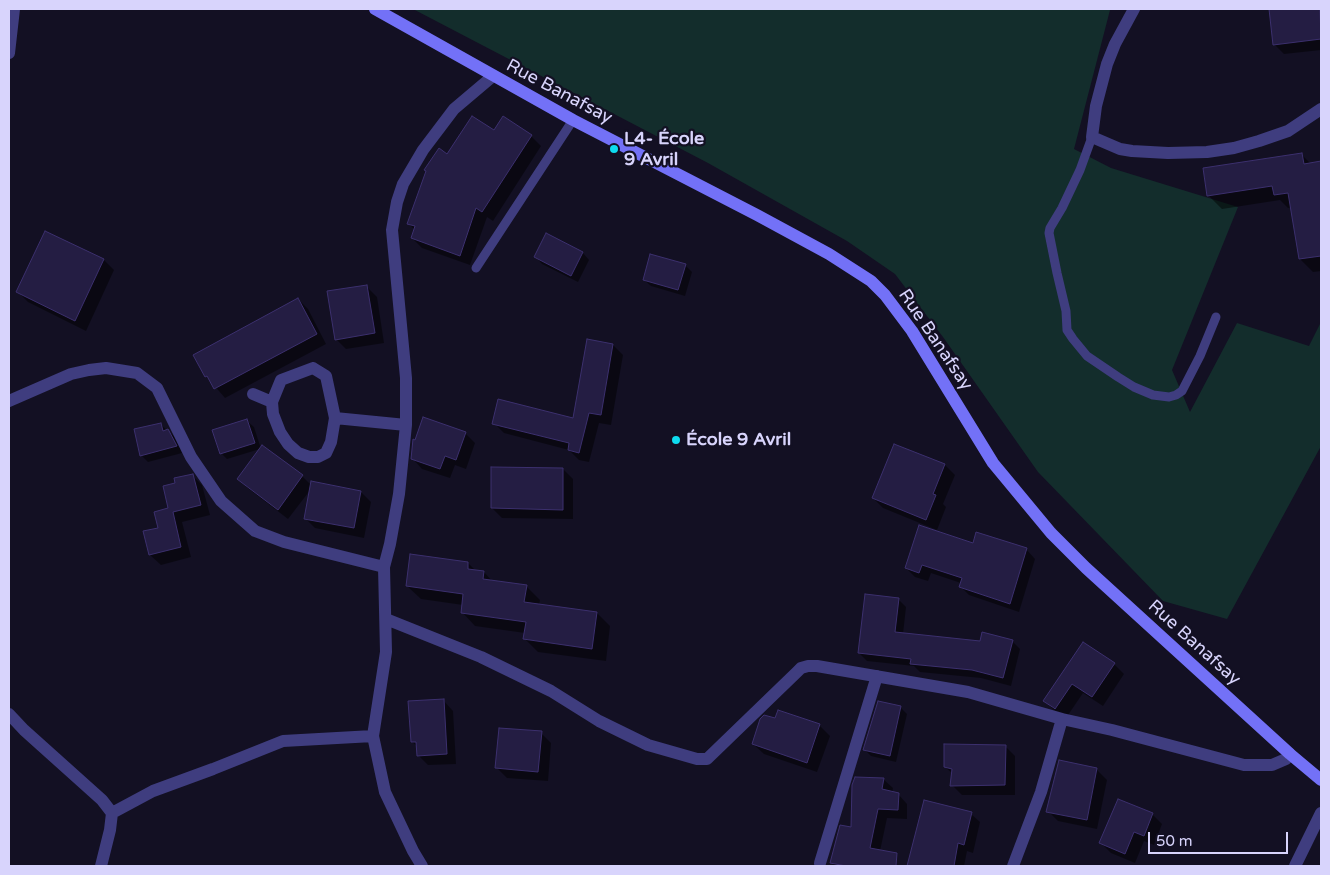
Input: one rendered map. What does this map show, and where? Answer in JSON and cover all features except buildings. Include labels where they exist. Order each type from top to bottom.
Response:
[{"type":"main road","name":"Rue Banafsay","points":[[374,9],[572,120],[757,214],[829,254],[870,281],[885,295],[912,331],[993,463],[1045,526],[1086,568],[1321,780]]},
{"type":"street","points":[[9,53],[14,9]]},
{"type":"street","points":[[1134,9],[1115,44],[1107,64],[1096,106],[1092,137],[1120,149],[1132,151],[1168,153],[1207,152],[1234,148],[1288,131],[1321,109]]},
{"type":"street","points":[[422,866],[385,792],[373,736],[386,652],[384,567],[399,494],[406,425],[406,378],[392,230],[397,202],[403,184],[424,150],[454,109],[493,76]]},
{"type":"street","points":[[9,401],[71,374],[88,370],[106,368],[137,373],[158,388],[191,457],[222,501],[255,531],[284,542],[384,567]]},
{"type":"street","points":[[313,368],[326,376],[335,418],[331,442],[326,453],[318,457],[309,457],[298,453],[288,444],[280,432],[273,414],[272,402],[281,380],[313,368]]},
{"type":"street","points":[[253,394],[272,402]]},
{"type":"street","points":[[335,418],[406,425]]},
{"type":"street","points":[[386,619],[481,657],[551,691],[599,721],[648,745],[702,759],[707,759],[804,666],[817,666],[968,692],[1062,720],[1112,730],[1244,765],[1272,765],[1286,759],[1290,754]]},
{"type":"street","points":[[820,863],[876,676]]},
{"type":"street","points":[[9,714],[24,730],[102,800],[112,813],[101,866]]},
{"type":"street","points":[[1013,866],[1041,792],[1062,720]]},
{"type":"street","points":[[112,813],[153,791],[283,741],[373,736]]},
{"type":"street","points":[[1295,866],[1321,813]]},
{"type":"lane","points":[[476,268],[572,120]]},
{"type":"lane","points":[[1092,137],[1080,170],[1050,233],[1066,311],[1067,330],[1073,339],[1087,356],[1134,387],[1153,395],[1169,398],[1182,390],[1200,356],[1216,317]]},
{"type":"green space","points":[[413,9],[1110,10],[1074,149],[1111,168],[1238,207],[1172,370],[1190,412],[1237,323],[1309,346],[1321,322],[1321,446],[1227,619],[1163,601],[1038,472],[943,337],[895,274],[847,241],[708,163]]},
{"type":"place","name":"L4- École 9 Avril","points":[[614,149]]},
{"type":"place","name":"École 9 Avril","points":[[676,440]]}]
